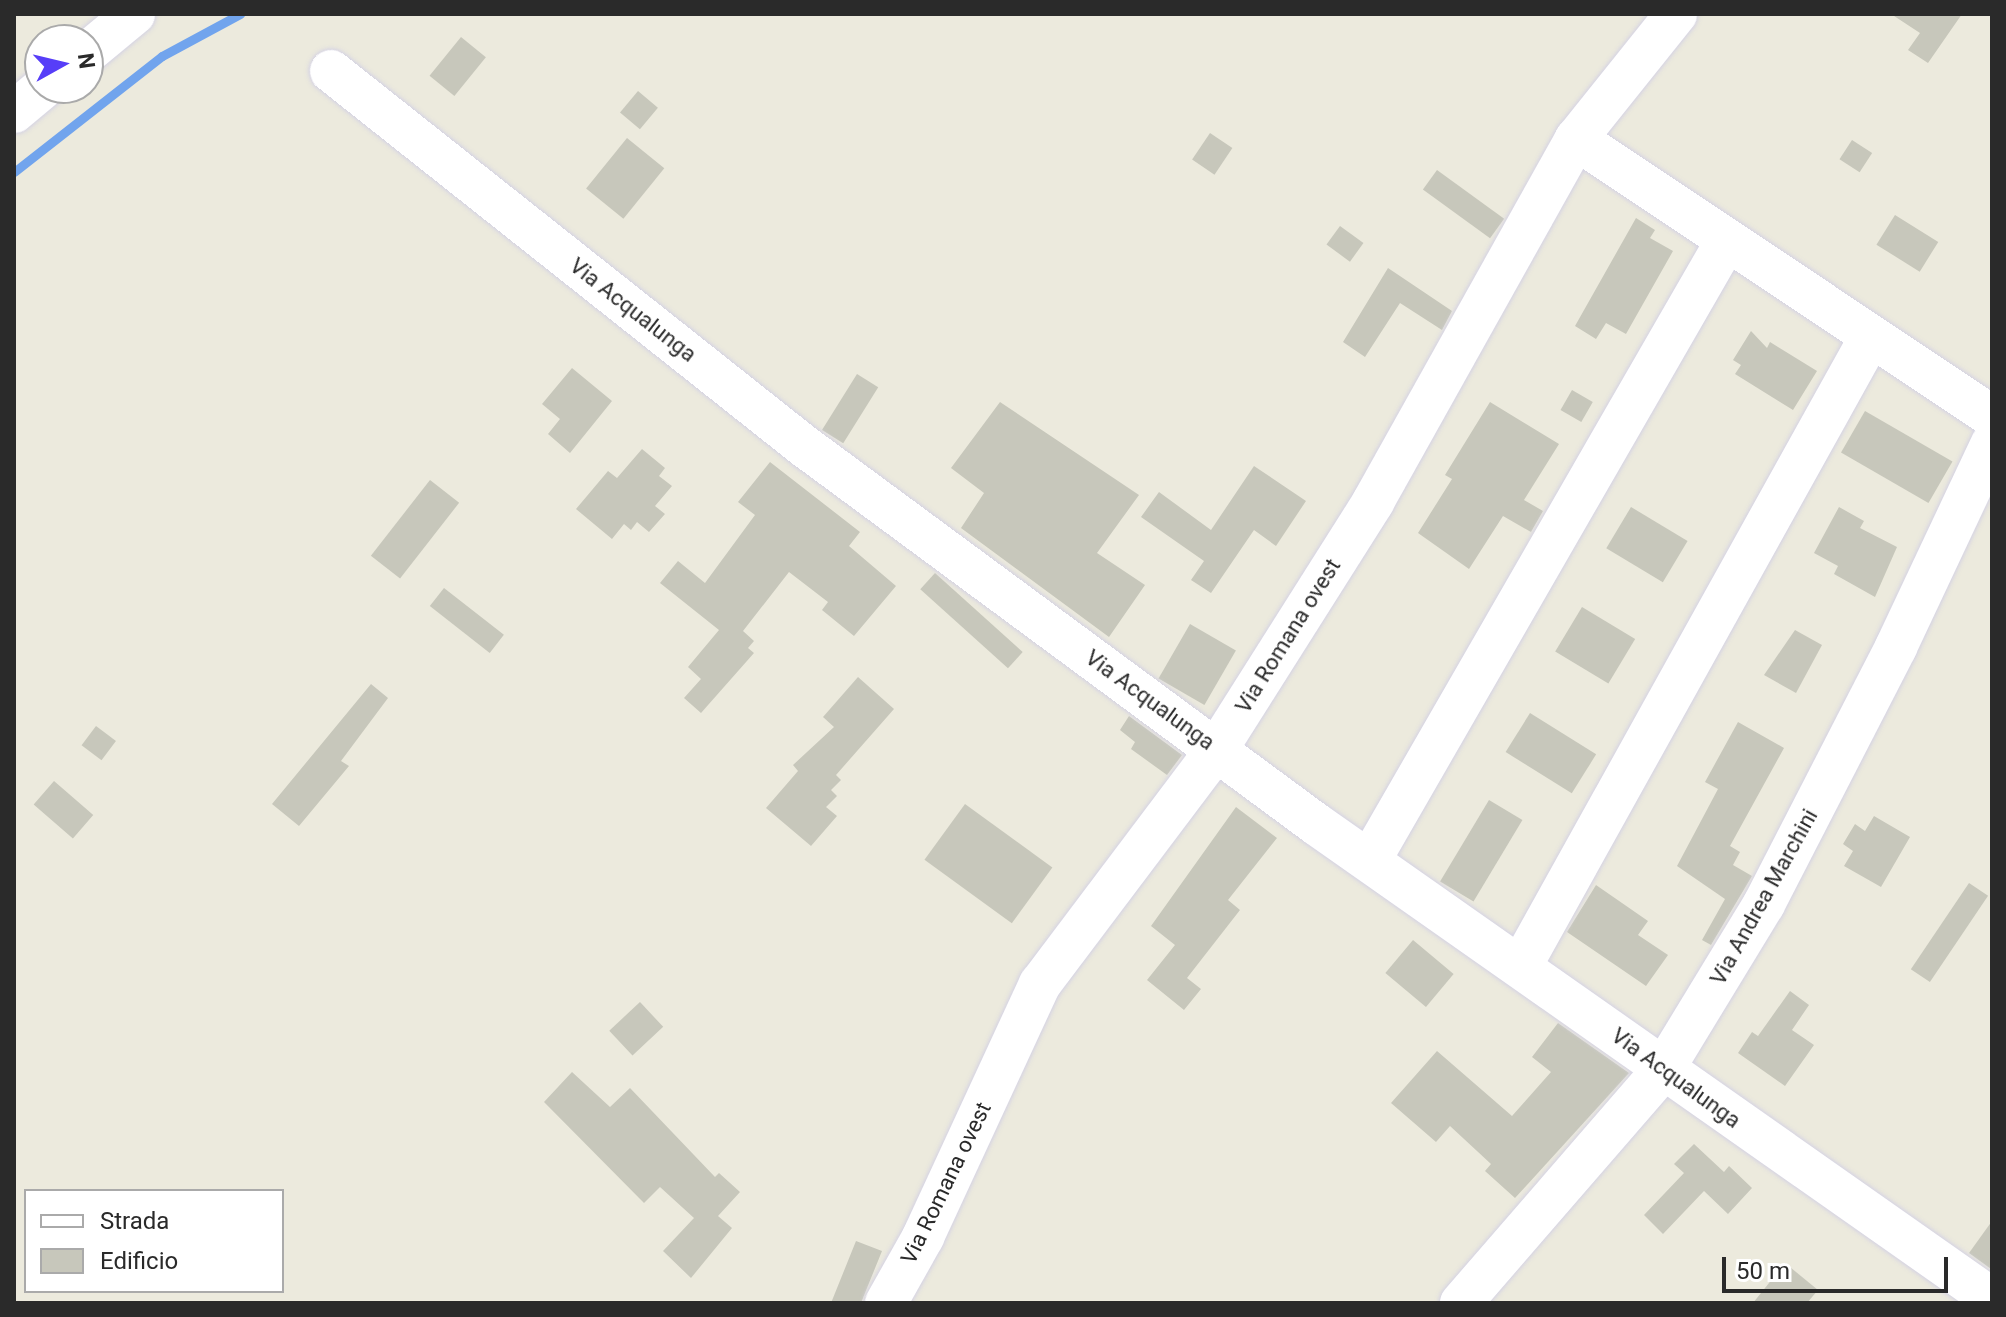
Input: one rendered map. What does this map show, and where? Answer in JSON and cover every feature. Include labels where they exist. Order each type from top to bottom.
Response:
[{"type":"street","points":[[104,39],[134,14]]},
{"type":"street","name":"Via Romana ovest","points":[[886,1303],[1040,984],[1217,749],[1373,502],[1576,139],[1676,14]]},
{"type":"street","name":"Via Acqualunga","points":[[331,71],[804,446],[1370,860],[1522,964],[1663,1070],[1992,1299]]},
{"type":"street","points":[[1576,139],[1992,416]]},
{"type":"street","points":[[1370,860],[1727,240]]},
{"type":"street","points":[[1522,964],[1871,336]]},
{"type":"street","name":"Via Andrea Marchini","points":[[1461,1303],[1663,1070],[1764,904],[1896,647],[1992,443]]},
{"type":"building","points":[[1891,14],[1962,14],[1928,63],[1908,50],[1920,33]]},
{"type":"building","points":[[461,37],[486,57],[454,96],[430,76]]},
{"type":"building","points":[[638,91],[658,108],[640,129],[620,112]]},
{"type":"building","points":[[1210,133],[1232,148],[1214,175],[1192,160]]},
{"type":"building","points":[[627,138],[664,168],[623,219],[586,189]]},
{"type":"building","points":[[1852,140],[1872,153],[1860,172],[1839,159]]},
{"type":"building","points":[[1437,170],[1504,219],[1490,238],[1423,189]]},
{"type":"building","points":[[1895,215],[1938,242],[1920,272],[1876,245]]},
{"type":"building","points":[[1636,218],[1655,230],[1650,238],[1673,251],[1626,334],[1606,323],[1596,339],[1575,326]]},
{"type":"building","points":[[1340,226],[1363,243],[1350,262],[1326,245]]},
{"type":"building","points":[[1388,268],[1452,311],[1442,330],[1400,303],[1365,357],[1343,342]]},
{"type":"building","points":[[1751,331],[1767,348],[1770,342],[1817,371],[1793,410],[1735,374],[1741,365],[1733,360]]},
{"type":"building","points":[[572,368],[612,401],[570,453],[548,434],[560,419],[542,404]]},
{"type":"building","points":[[857,374],[878,387],[843,443],[822,430]]},
{"type":"building","points":[[1572,390],[1593,402],[1581,422],[1560,410]]},
{"type":"building","points":[[1000,402],[1139,495],[1097,553],[1145,585],[1109,637],[961,528],[984,493],[951,468]]},
{"type":"building","points":[[1490,402],[1559,444],[1524,500],[1543,511],[1531,532],[1503,516],[1469,569],[1418,533],[1452,479],[1445,475]]},
{"type":"building","points":[[1865,411],[1952,462],[1928,503],[1841,453]]},
{"type":"building","points":[[642,449],[665,468],[659,476],[672,486],[655,506],[665,514],[649,532],[637,522],[631,530],[624,524],[612,539],[576,509],[608,471],[617,478]]},
{"type":"building","points":[[770,462],[860,532],[849,546],[896,586],[854,636],[822,610],[828,602],[789,572],[743,631],[754,641],[748,648],[754,653],[701,713],[684,698],[701,679],[688,667],[719,630],[660,583],[678,561],[705,583],[755,515],[738,502]]},
{"type":"building","points":[[1254,466],[1306,501],[1276,546],[1254,530],[1211,593],[1191,580],[1204,561],[1141,517],[1159,492],[1211,530]]},
{"type":"building","points":[[430,480],[459,503],[400,578],[371,556]]},
{"type":"building","points":[[1631,507],[1688,541],[1663,582],[1606,548]]},
{"type":"building","points":[[1839,507],[1864,521],[1860,528],[1897,547],[1875,597],[1834,574],[1838,566],[1814,553]]},
{"type":"building","points":[[935,573],[1023,652],[1008,668],[920,589]]},
{"type":"building","points":[[444,588],[504,635],[490,653],[430,606]]},
{"type":"building","points":[[1582,607],[1635,639],[1608,684],[1555,652]]},
{"type":"building","points":[[1190,624],[1236,651],[1204,705],[1158,679]]},
{"type":"building","points":[[1795,630],[1822,645],[1796,693],[1764,675]]},
{"type":"building","points":[[858,677],[894,709],[836,775],[841,780],[831,790],[837,796],[826,807],[837,816],[811,846],[766,808],[798,771],[793,765],[834,727],[823,717]]},
{"type":"building","points":[[371,684],[388,698],[341,761],[349,766],[299,826],[272,804]]},
{"type":"building","points":[[1530,713],[1596,754],[1572,793],[1506,752]]},
{"type":"building","points":[[1129,716],[1182,755],[1167,775],[1131,749],[1135,742],[1120,730]]},
{"type":"building","points":[[1738,722],[1784,748],[1730,846],[1740,852],[1733,865],[1752,876],[1711,945],[1702,940],[1725,899],[1677,866],[1718,789],[1705,782]]},
{"type":"building","points":[[96,726],[116,741],[102,760],[82,745]]},
{"type":"building","points":[[54,781],[93,815],[73,839],[34,804]]},
{"type":"building","points":[[1489,800],[1522,820],[1474,902],[1440,881]]},
{"type":"building","points":[[965,804],[1052,867],[1012,923],[924,860]]},
{"type":"building","points":[[1236,807],[1277,838],[1228,900],[1240,910],[1187,978],[1201,989],[1184,1010],[1147,980],[1175,945],[1151,926]]},
{"type":"building","points":[[1874,816],[1910,837],[1881,887],[1844,866],[1853,851],[1843,844],[1855,824],[1865,831]]},
{"type":"building","points":[[1969,883],[1988,896],[1930,982],[1911,969]]},
{"type":"building","points":[[1596,885],[1648,921],[1638,935],[1668,955],[1646,986],[1567,932]]},
{"type":"building","points":[[1413,940],[1454,974],[1426,1007],[1385,973]]},
{"type":"building","points":[[1790,991],[1809,1005],[1792,1030],[1814,1045],[1785,1086],[1738,1053],[1752,1032],[1758,1036]]},
{"type":"building","points":[[640,1002],[663,1027],[632,1056],[609,1031]]},
{"type":"building","points":[[1558,1023],[1629,1073],[1515,1198],[1485,1171],[1491,1164],[1450,1126],[1436,1142],[1391,1103],[1437,1051],[1512,1116],[1551,1072],[1532,1057]]},
{"type":"building","points":[[572,1072],[610,1107],[630,1088],[715,1177],[719,1173],[740,1192],[718,1216],[732,1228],[691,1278],[663,1251],[694,1218],[660,1187],[644,1203],[544,1102]]},
{"type":"building","points":[[1694,1144],[1724,1172],[1729,1166],[1752,1188],[1728,1214],[1704,1191],[1663,1234],[1644,1215],[1684,1173],[1674,1164]]},
{"type":"building","points":[[1992,1221],[1992,1267],[1991,1269],[1969,1253]]},
{"type":"building","points":[[856,1241],[882,1251],[861,1303],[831,1303]]},
{"type":"building","points":[[1785,1263],[1818,1290],[1807,1303],[1753,1303]]},
{"type":"waterway","points":[[14,172],[162,56],[240,14]]}]
